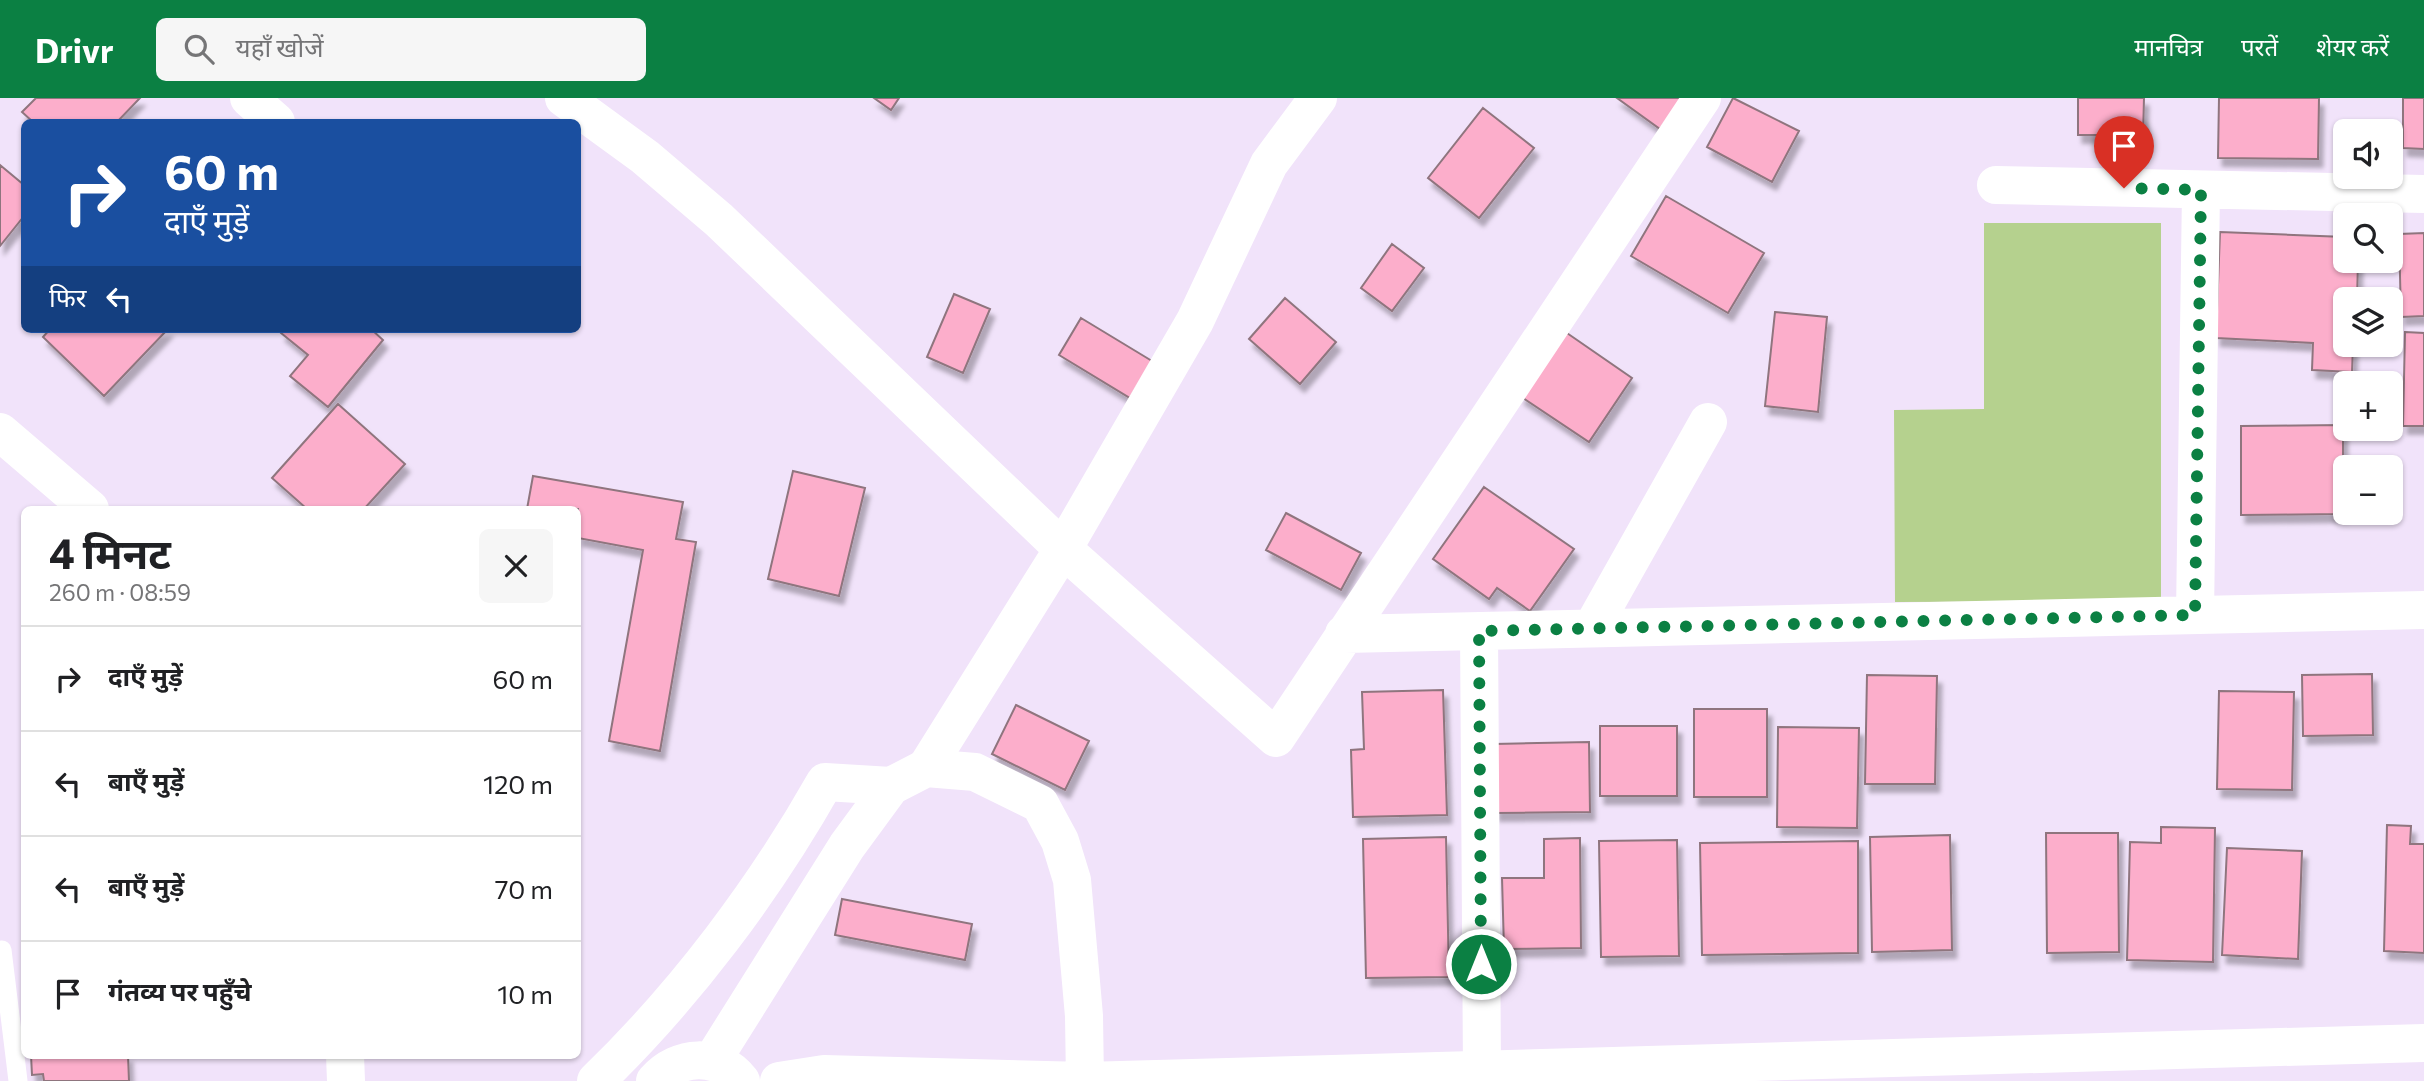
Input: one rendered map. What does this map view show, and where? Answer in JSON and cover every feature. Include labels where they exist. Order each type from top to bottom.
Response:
[{"type":"street","points":[[249,98],[273,119]]},
{"type":"street","points":[[564,98],[645,157],[719,219],[1063,549],[1276,738],[1702,98]]},
{"type":"street","points":[[655,1081],[678,1063],[695,1060],[726,1071],[847,846],[891,786],[926,768],[1063,549],[1195,321],[1269,164],[1318,98]]},
{"type":"street","points":[[1996,185],[2424,194]]},
{"type":"street","points":[[2195,615],[2201,190]]},
{"type":"street","points":[[1592,628],[1708,422]]},
{"type":"street","points":[[0,432],[86,506]]},
{"type":"street","points":[[1344,634],[2424,610]]},
{"type":"street","points":[[1479,631],[1482,1070]]},
{"type":"street","points":[[926,768],[975,772],[1040,804],[1060,841],[1072,880],[1084,1016],[1085,1081]]},
{"type":"street","points":[[596,1081],[636,1042],[736,919],[825,782],[891,786]]},
{"type":"street","points":[[779,1081],[824,1074],[1085,1081],[2424,1043]]},
{"type":"street","points":[[345,1059],[346,1081]]},
{"type":"lane","points":[[2,950],[18,1081]]},
{"type":"green space","points":[[1984,223],[2161,223],[2161,601],[1895,602],[1894,410],[1984,409]]},
{"type":"building","points":[[36,98],[140,98],[120,119],[30,119],[22,112]]},
{"type":"building","points":[[874,98],[899,98],[891,110]]},
{"type":"building","points":[[1617,98],[1682,98],[1660,129]]},
{"type":"building","points":[[1733,98],[1799,131],[1772,182],[1707,147]]},
{"type":"building","points":[[2078,98],[2144,98],[2143,135],[2078,135]]},
{"type":"building","points":[[2219,98],[2319,98],[2318,159],[2218,158]]},
{"type":"building","points":[[2403,98],[2424,98],[2424,149],[2403,148]]},
{"type":"building","points":[[1483,108],[1534,148],[1479,218],[1428,178]]},
{"type":"building","points":[[0,165],[21,182],[21,220],[0,246]]},
{"type":"building","points":[[1666,196],[1764,253],[1728,313],[1631,256]]},
{"type":"building","points":[[2220,232],[2333,237],[2333,273],[2358,273],[2357,287],[2333,287],[2333,357],[2353,357],[2352,371],[2312,370],[2313,343],[2216,338]]},
{"type":"building","points":[[2424,233],[2424,316],[2403,317],[2400,273],[2403,273],[2403,234]]},
{"type":"building","points":[[1392,244],[1424,268],[1392,311],[1361,288]]},
{"type":"building","points":[[954,294],[990,309],[963,373],[927,357]]},
{"type":"building","points":[[1285,298],[1336,342],[1300,384],[1249,339]]},
{"type":"building","points":[[1775,312],[1827,317],[1818,412],[1765,406]]},
{"type":"building","points":[[1081,318],[1152,361],[1130,398],[1059,355]]},
{"type":"building","points":[[1564,331],[1632,378],[1589,442],[1520,396]]},
{"type":"building","points":[[2405,332],[2424,333],[2424,426],[2403,426]]},
{"type":"building","points":[[46,333],[164,333],[104,396],[43,337]]},
{"type":"building","points":[[281,333],[375,333],[383,340],[328,407],[290,376],[308,355]]},
{"type":"building","points":[[338,404],[405,464],[367,506],[304,506],[272,478]]},
{"type":"building","points":[[2333,425],[2333,441],[2343,441],[2343,455],[2333,455],[2333,514],[2241,515],[2241,426]]},
{"type":"building","points":[[793,471],[865,488],[839,596],[768,579]]},
{"type":"building","points":[[533,476],[683,502],[676,539],[696,542],[660,751],[609,741],[643,550],[581,539],[581,506],[528,506]]},
{"type":"building","points":[[1484,487],[1574,549],[1530,611],[1497,588],[1489,599],[1433,559]]},
{"type":"building","points":[[1286,513],[1361,553],[1341,590],[1266,550]]},
{"type":"building","points":[[2372,674],[2373,735],[2303,736],[2302,675]]},
{"type":"building","points":[[1867,675],[1937,676],[1935,784],[1865,784]]},
{"type":"building","points":[[1443,690],[1447,815],[1353,817],[1351,750],[1364,749],[1362,692]]},
{"type":"building","points":[[2219,691],[2294,692],[2292,790],[2217,789]]},
{"type":"building","points":[[1016,705],[1089,741],[1065,790],[992,754]]},
{"type":"building","points":[[1694,709],[1767,709],[1767,797],[1694,797]]},
{"type":"building","points":[[1600,726],[1677,726],[1677,796],[1600,796]]},
{"type":"building","points":[[1778,727],[1859,728],[1857,828],[1777,827]]},
{"type":"building","points":[[1589,742],[1590,812],[1495,813],[1494,744]]},
{"type":"building","points":[[2387,825],[2411,826],[2410,844],[2424,844],[2424,953],[2384,951]]},
{"type":"building","points":[[2161,827],[2215,828],[2213,962],[2127,960],[2130,842],[2161,843]]},
{"type":"building","points":[[2046,833],[2118,833],[2119,952],[2047,953]]},
{"type":"building","points":[[1950,835],[1952,950],[1872,952],[1870,837]]},
{"type":"building","points":[[1446,837],[1449,977],[1366,978],[1363,839]]},
{"type":"building","points":[[1580,838],[1581,948],[1504,949],[1502,878],[1544,878],[1544,839]]},
{"type":"building","points":[[1677,840],[1679,956],[1601,957],[1599,841]]},
{"type":"building","points":[[1858,841],[1858,953],[1702,955],[1700,843]]},
{"type":"building","points":[[2227,848],[2302,851],[2298,959],[2222,955]]},
{"type":"building","points":[[842,899],[972,924],[965,960],[835,935]]},
{"type":"building","points":[[31,1059],[128,1059],[129,1081],[44,1081],[43,1074],[32,1075]]},
{"type":"route","points":[[1481,964],[1479,631],[2195,615],[2201,190],[2124,188]]}]
